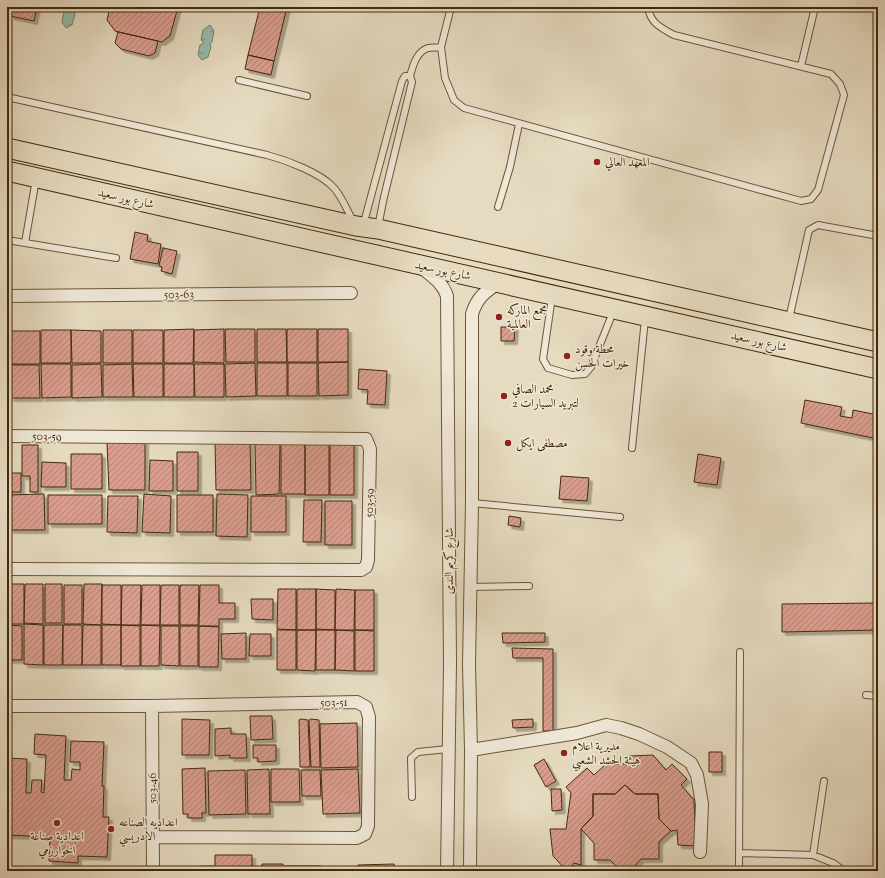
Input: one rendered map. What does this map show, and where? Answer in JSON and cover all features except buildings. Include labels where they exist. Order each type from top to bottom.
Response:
[{"type":"main road","name":"شارع بور سعيد","points":[[7,148],[878,342]]},
{"type":"main road","name":"شارع بور سعيد","points":[[7,171],[878,368]]},
{"type":"street","name":"شارع كريم الندى","points":[[418,264],[440,283],[447,296],[450,663],[448,871]]},
{"type":"street","name":"شارع كريم الندى","points":[[470,871],[471,750],[469,664],[472,503],[472,314],[475,305],[481,297],[500,282]]},
{"type":"street","name":"503-63","points":[[7,296],[351,293]]},
{"type":"street","name":"503-59","points":[[7,436],[366,439],[370,449],[368,560],[366,567],[360,570],[7,569]]},
{"type":"street","points":[[450,663],[469,664]]},
{"type":"street","name":"503-51","points":[[7,706],[152,706],[357,702],[366,707],[369,716],[368,826],[365,834],[356,838],[153,837]]},
{"type":"street","name":"503-46","points":[[152,706],[153,871]]},
{"type":"street","points":[[471,750],[577,733],[606,725],[639,734],[667,748],[691,763],[697,775],[702,804],[700,852]]},
{"type":"lane","points":[[451,7],[441,48],[445,78],[454,100],[464,108],[801,201],[811,199],[818,190],[844,95],[840,84],[831,74],[674,35],[656,25],[649,15],[648,7]]},
{"type":"lane","points":[[801,66],[815,7]]},
{"type":"lane","points":[[366,227],[384,197],[412,82],[410,76],[414,63],[420,54],[429,48],[441,48]]},
{"type":"lane","points":[[366,227],[372,194],[402,81],[405,76],[410,76]]},
{"type":"lane","points":[[239,80],[307,96]]},
{"type":"lane","points":[[7,97],[267,155],[292,163],[327,181],[366,227]]},
{"type":"lane","points":[[498,207],[510,167],[519,124]]},
{"type":"lane","points":[[24,243],[36,178]]},
{"type":"lane","points":[[372,194],[384,197]]},
{"type":"lane","points":[[789,322],[809,230],[818,226],[878,236]]},
{"type":"lane","points":[[7,240],[116,258]]},
{"type":"lane","points":[[552,294],[543,359],[548,368],[572,375],[585,374],[592,367],[614,308]]},
{"type":"lane","points":[[632,448],[646,316]]},
{"type":"lane","points":[[472,503],[620,517]]},
{"type":"lane","points":[[470,587],[528,586]]},
{"type":"lane","points":[[739,871],[740,652]]},
{"type":"lane","points":[[866,695],[878,696]]},
{"type":"lane","points":[[412,797],[411,758],[418,752],[448,749]]},
{"type":"lane","points":[[813,855],[824,780]]},
{"type":"lane","points":[[739,853],[813,855],[833,863],[844,871]]},
{"type":"water","points":[[65,7],[76,7],[72,25],[66,28],[62,22],[64,12],[67,10]]},
{"type":"water","points":[[210,25],[214,31],[212,42],[210,44],[211,47],[208,57],[202,60],[198,55],[200,45],[204,43],[201,40],[203,30]]},
{"type":"place","name":"المعهد العالي","points":[[597,162]]},
{"type":"place","name":"مجمع الماركه العالمية","points":[[499,317]]},
{"type":"place","name":"محطة وقود خيرات الحسن","points":[[567,356]]},
{"type":"place","name":"محمد الصافي لتبريد السيارات 2","points":[[504,396]]},
{"type":"place","name":"مصطفى ايكل","points":[[508,443]]},
{"type":"place","name":"مديرية اعلام هيئة الحشد الشعبي","points":[[564,753]]},
{"type":"place","name":"اعدادية صناعة الخوارزمي","points":[[57,823]]},
{"type":"place","name":"اعداديه الصناعه الادريسي","points":[[111,829]]}]
